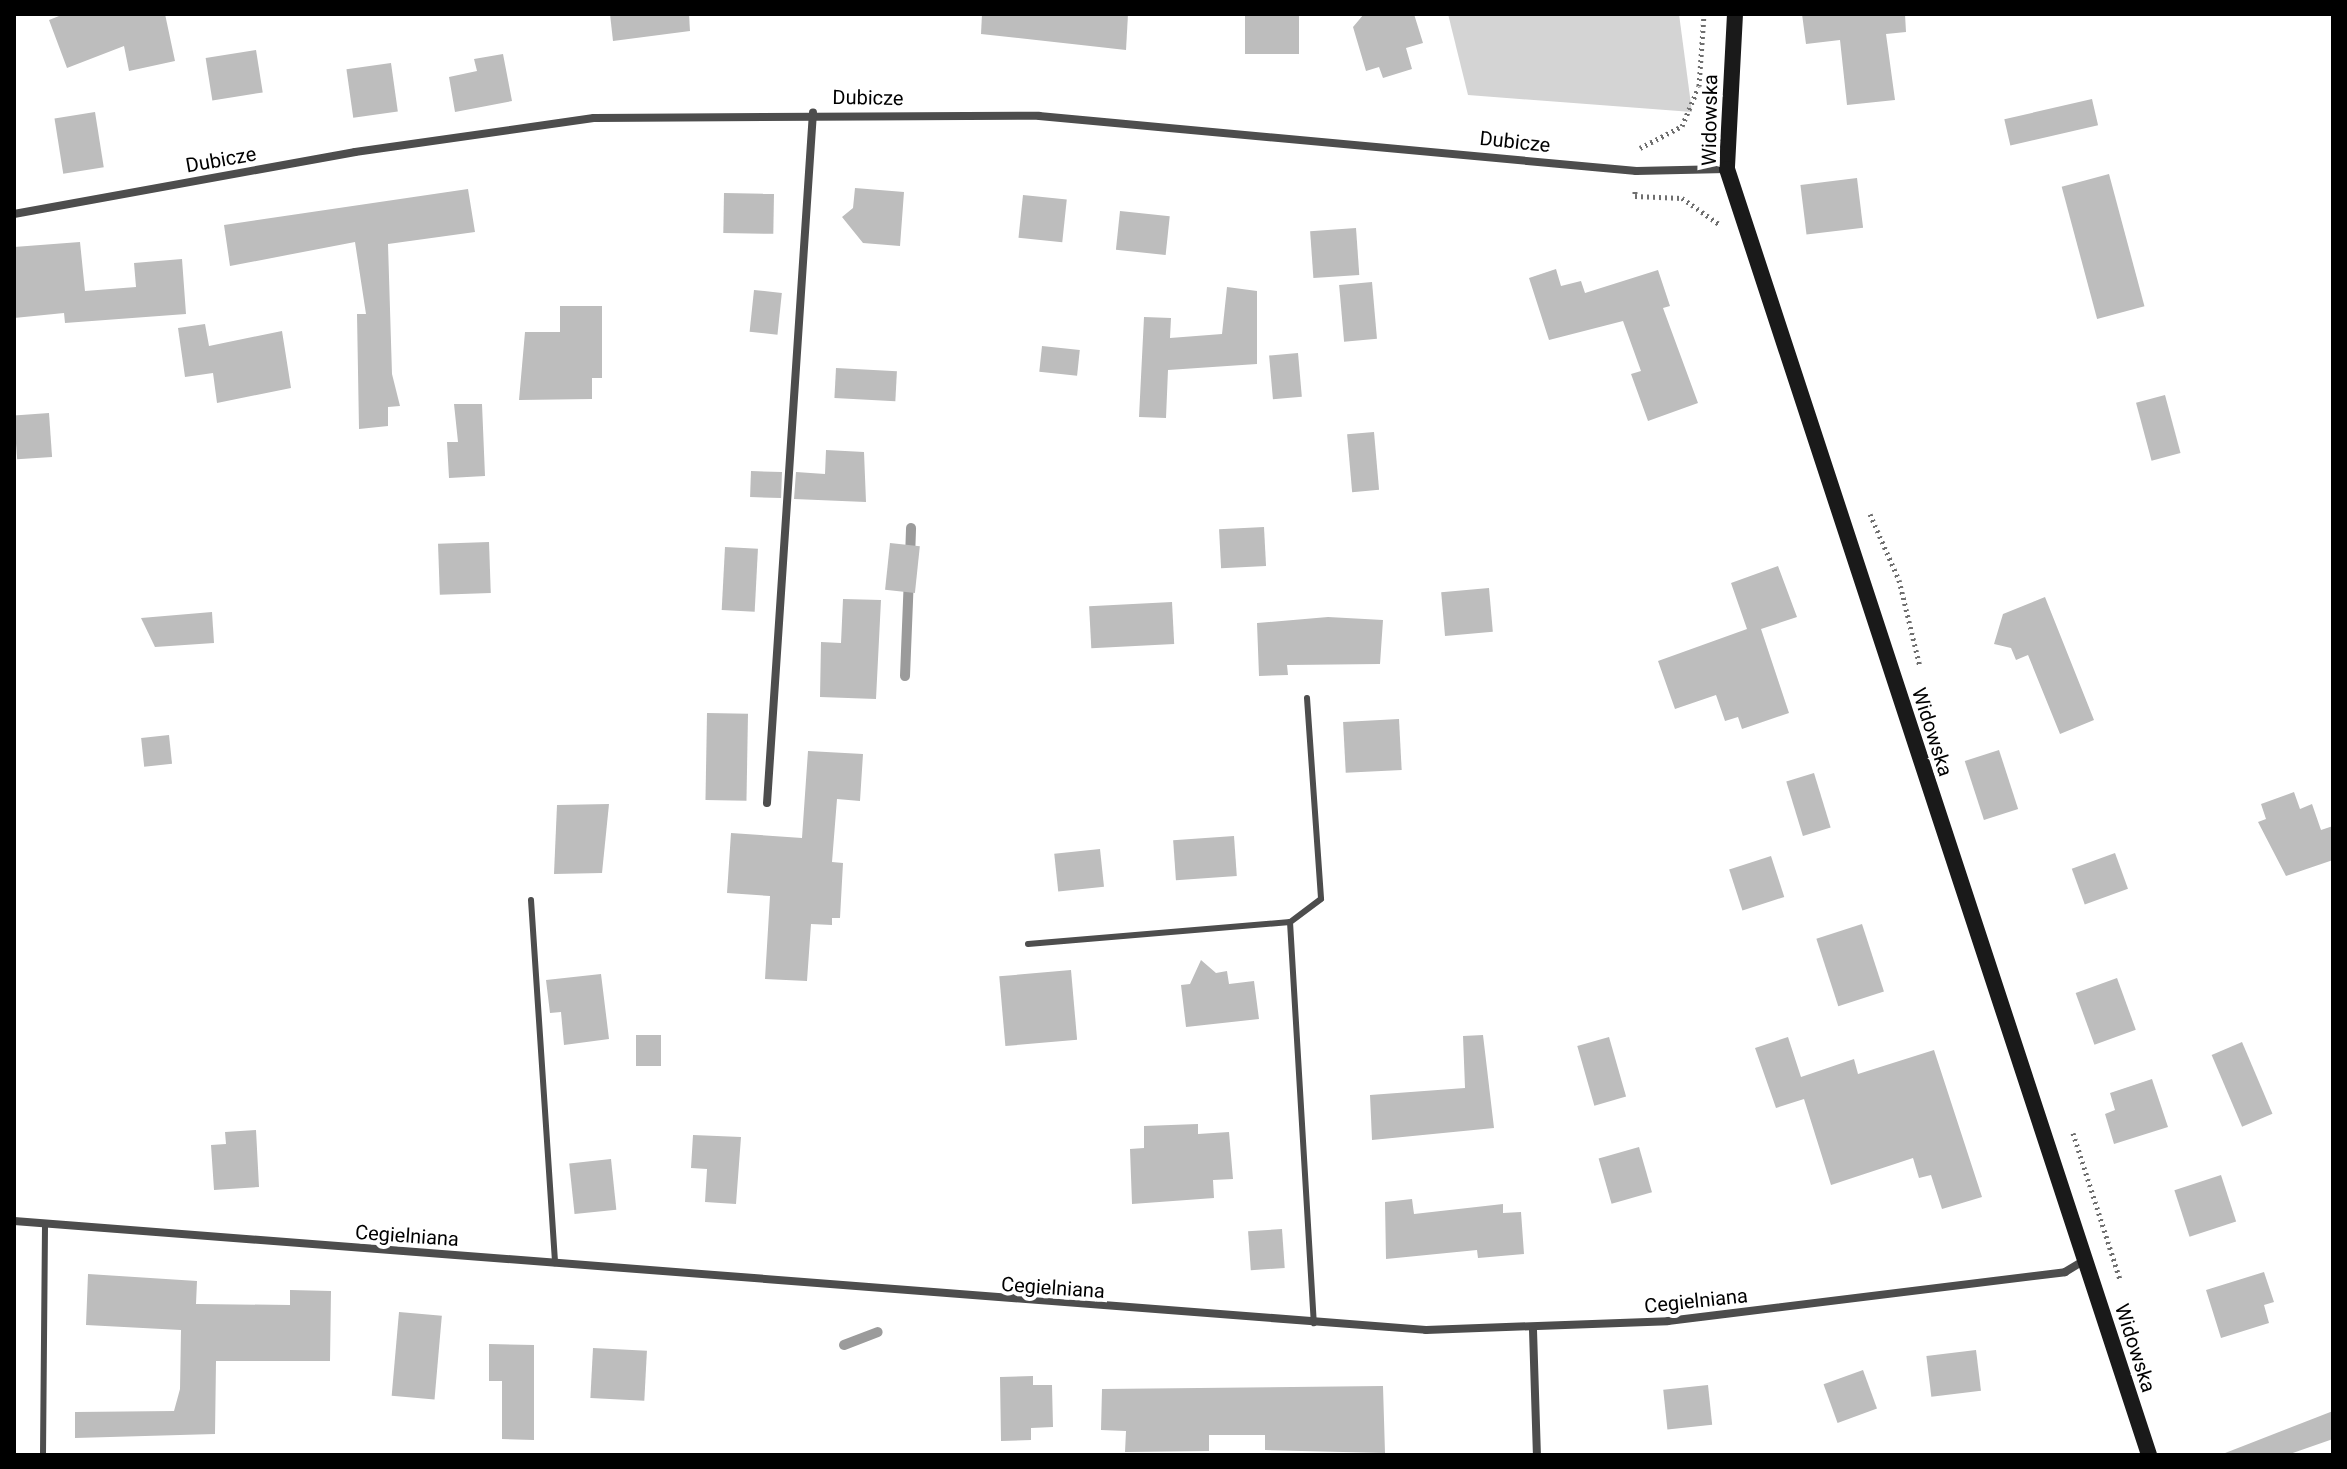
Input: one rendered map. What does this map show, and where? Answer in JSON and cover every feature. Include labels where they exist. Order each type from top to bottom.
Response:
[{"type":"street","name":"Widowska","points":[[1735,14],[1727,169],[2149,1455]]},
{"type":"street","name":"Dubicze","points":[[14,214],[355,152],[594,118],[813,113],[1039,116],[1636,171],[1727,169]]},
{"type":"street","points":[[767,803],[813,113]]},
{"type":"street","name":"Cegielniana","points":[[14,1221],[1314,1323],[1533,1330],[1895,1294],[2065,1272],[2085,1260]]},
{"type":"street","points":[[1533,1330],[1537,1455]]},
{"type":"lane","points":[[1028,944],[1290,922],[1321,899],[1307,698]]},
{"type":"lane","points":[[531,900],[555,1263]]},
{"type":"lane","points":[[1290,922],[1314,1323]]},
{"type":"lane","points":[[43,1455],[45,1224]]},
{"type":"shaded area","points":[[1448,14],[1679,14],[1692,112],[1468,95]]},
{"type":"building","points":[[64,14],[165,14],[175,61],[129,71],[124,46],[67,68],[49,20]]},
{"type":"building","points":[[610,14],[689,14],[690,31],[613,41]]},
{"type":"building","points":[[982,14],[1128,14],[1126,50],[981,34]]},
{"type":"building","points":[[1245,14],[1299,14],[1299,54],[1245,54]]},
{"type":"building","points":[[1364,14],[1414,14],[1423,43],[1406,48],[1412,69],[1383,78],[1379,67],[1366,71],[1353,27]]},
{"type":"building","points":[[1802,14],[1905,14],[1906,32],[1886,34],[1895,100],[1847,105],[1840,40],[1806,44]]},
{"type":"building","points":[[256,50],[263,92],[212,100],[206,58]]},
{"type":"building","points":[[503,54],[512,101],[455,112],[449,77],[477,71],[474,59]]},
{"type":"building","points":[[391,63],[398,112],[353,118],[346,69]]},
{"type":"building","points":[[2092,99],[2098,125],[2010,146],[2004,119]]},
{"type":"building","points":[[95,112],[104,167],[63,174],[55,118]]},
{"type":"building","points":[[2109,174],[2144,306],[2097,319],[2062,187]]},
{"type":"building","points":[[1857,178],[1863,228],[1807,235],[1800,185]]},
{"type":"building","points":[[855,188],[904,192],[900,246],[863,243],[842,217],[853,208]]},
{"type":"building","points":[[468,189],[475,232],[388,244],[392,374],[400,406],[388,407],[388,426],[359,429],[357,314],[366,314],[355,242],[230,266],[224,225]]},
{"type":"building","points":[[724,193],[774,194],[773,234],[723,233]]},
{"type":"building","points":[[1023,195],[1067,200],[1062,242],[1019,238]]},
{"type":"building","points":[[1120,211],[1170,216],[1166,255],[1116,250]]},
{"type":"building","points":[[1356,228],[1359,275],[1313,278],[1310,231]]},
{"type":"building","points":[[80,242],[85,291],[136,287],[134,263],[182,259],[186,314],[65,323],[64,313],[14,318],[14,247]]},
{"type":"building","points":[[1556,269],[1561,286],[1581,281],[1585,293],[1658,270],[1670,306],[1663,308],[1698,403],[1648,421],[1631,374],[1641,371],[1623,321],[1549,340],[1529,278]]},
{"type":"building","points":[[1372,282],[1377,339],[1344,342],[1339,285]]},
{"type":"building","points":[[1227,287],[1257,291],[1257,364],[1168,370],[1166,418],[1139,417],[1144,317],[1171,318],[1170,338],[1222,334]]},
{"type":"building","points":[[754,290],[782,293],[777,335],[750,332]]},
{"type":"building","points":[[560,306],[602,306],[602,378],[592,378],[592,399],[519,400],[525,332],[560,332]]},
{"type":"building","points":[[205,324],[209,346],[282,331],[291,388],[217,403],[213,373],[185,377],[178,328]]},
{"type":"building","points":[[1042,346],[1080,350],[1077,376],[1039,372]]},
{"type":"building","points":[[1298,353],[1302,397],[1273,399],[1269,356]]},
{"type":"building","points":[[836,368],[897,371],[895,401],[834,398]]},
{"type":"building","points":[[2165,395],[2181,453],[2152,461],[2136,403]]},
{"type":"building","points":[[454,404],[482,404],[485,476],[449,478],[447,442],[458,442]]},
{"type":"building","points":[[49,413],[52,457],[17,459],[14,415]]},
{"type":"building","points":[[1374,432],[1379,490],[1352,492],[1347,434]]},
{"type":"building","points":[[826,450],[864,452],[866,502],[794,499],[796,472],[825,474]]},
{"type":"building","points":[[751,471],[782,472],[781,498],[750,497]]},
{"type":"building","points":[[1264,527],[1266,566],[1221,568],[1219,529]]},
{"type":"building","points":[[489,542],[491,593],[440,595],[438,544]]},
{"type":"building","points":[[890,543],[920,546],[915,593],[885,590]]},
{"type":"building","points":[[725,547],[758,549],[755,612],[722,610]]},
{"type":"building","points":[[1778,566],[1797,617],[1761,629],[1789,713],[1742,729],[1738,717],[1725,721],[1716,695],[1675,709],[1658,661],[1747,629],[1731,583]]},
{"type":"building","points":[[1489,588],[1493,632],[1445,636],[1441,592]]},
{"type":"building","points":[[2045,597],[2094,720],[2060,734],[2028,655],[2016,660],[2011,648],[1994,644],[2003,614]]},
{"type":"building","points":[[843,599],[881,600],[876,699],[820,697],[821,642],[841,643]]},
{"type":"building","points":[[1172,602],[1174,644],[1091,648],[1089,606]]},
{"type":"building","points":[[212,612],[214,643],[155,647],[141,618]]},
{"type":"building","points":[[1328,617],[1383,620],[1380,664],[1287,665],[1288,675],[1259,676],[1257,623]]},
{"type":"building","points":[[707,713],[748,714],[746,801],[705,800]]},
{"type":"building","points":[[1399,719],[1402,770],[1346,773],[1343,722]]},
{"type":"building","points":[[169,735],[172,764],[144,767],[141,738]]},
{"type":"building","points":[[1999,750],[2018,809],[1984,820],[1965,761]]},
{"type":"building","points":[[808,751],[863,754],[860,801],[837,799],[832,862],[843,863],[840,918],[832,918],[832,925],[811,924],[807,981],[765,979],[770,896],[727,893],[731,833],[802,838]]},
{"type":"building","points":[[1814,773],[1831,828],[1803,836],[1786,781]]},
{"type":"building","points":[[2294,792],[2300,809],[2312,804],[2321,830],[2333,826],[2333,860],[2286,876],[2258,822],[2266,819],[2261,804]]},
{"type":"building","points":[[609,804],[602,873],[554,874],[557,805]]},
{"type":"building","points":[[1234,836],[1237,876],[1176,880],[1173,840]]},
{"type":"building","points":[[1100,849],[1104,887],[1058,892],[1054,854]]},
{"type":"building","points":[[2115,853],[2128,889],[2085,904],[2072,869]]},
{"type":"building","points":[[1771,856],[1784,897],[1742,910],[1729,870]]},
{"type":"building","points":[[1862,924],[1884,992],[1838,1006],[1816,939]]},
{"type":"building","points":[[1201,960],[1216,973],[1227,971],[1229,984],[1254,981],[1259,1019],[1186,1027],[1181,985],[1190,984]]},
{"type":"building","points":[[1071,970],[1077,1040],[1005,1046],[999,976]]},
{"type":"building","points":[[601,974],[609,1039],[564,1045],[561,1012],[550,1013],[546,980]]},
{"type":"building","points":[[2117,978],[2136,1030],[2094,1045],[2076,993]]},
{"type":"building","points":[[636,1035],[661,1035],[661,1066],[636,1066]]},
{"type":"building","points":[[1483,1035],[1494,1128],[1372,1140],[1370,1095],[1465,1088],[1463,1036]]},
{"type":"building","points":[[1609,1037],[1626,1097],[1594,1106],[1577,1046]]},
{"type":"building","points":[[1788,1037],[1801,1077],[1854,1059],[1858,1074],[1934,1050],[1982,1197],[1942,1209],[1931,1175],[1919,1178],[1913,1158],[1831,1185],[1804,1099],[1776,1108],[1755,1048]]},
{"type":"building","points":[[2242,1042],[2272,1114],[2242,1127],[2212,1055]]},
{"type":"building","points":[[2152,1079],[2168,1127],[2114,1144],[2105,1114],[2115,1110],[2110,1093]]},
{"type":"building","points":[[1198,1124],[1198,1134],[1229,1132],[1233,1179],[1213,1180],[1214,1198],[1132,1204],[1130,1149],[1144,1148],[1144,1126]]},
{"type":"building","points":[[256,1130],[259,1187],[214,1190],[211,1145],[226,1144],[225,1132]]},
{"type":"building","points":[[693,1135],[741,1137],[736,1204],[705,1202],[707,1169],[691,1168]]},
{"type":"building","points":[[1639,1147],[1652,1192],[1612,1204],[1599,1159]]},
{"type":"building","points":[[611,1159],[616,1210],[575,1214],[569,1163]]},
{"type":"building","points":[[2221,1175],[2236,1222],[2190,1237],[2174,1190]]},
{"type":"building","points":[[1412,1199],[1414,1214],[1503,1204],[1503,1213],[1521,1212],[1524,1254],[1478,1258],[1477,1250],[1386,1259],[1385,1202]]},
{"type":"building","points":[[1282,1229],[1285,1268],[1251,1270],[1248,1231]]},
{"type":"building","points":[[2264,1272],[2274,1302],[2264,1305],[2269,1323],[2221,1338],[2206,1290]]},
{"type":"building","points":[[88,1274],[197,1281],[196,1304],[290,1305],[290,1290],[331,1291],[330,1361],[216,1361],[215,1434],[75,1438],[75,1412],[174,1411],[180,1389],[181,1330],[86,1325]]},
{"type":"building","points":[[399,1312],[442,1316],[435,1399],[392,1396]]},
{"type":"building","points":[[489,1344],[534,1345],[534,1440],[502,1439],[502,1381],[489,1381]]},
{"type":"building","points":[[593,1348],[647,1351],[644,1401],[590,1398]]},
{"type":"building","points":[[1976,1350],[1981,1391],[1931,1397],[1926,1356]]},
{"type":"building","points":[[1863,1370],[1877,1409],[1838,1423],[1824,1384]]},
{"type":"building","points":[[1033,1376],[1033,1385],[1052,1385],[1053,1427],[1031,1428],[1031,1440],[1001,1441],[1000,1377]]},
{"type":"building","points":[[1708,1385],[1712,1425],[1667,1429],[1663,1390]]},
{"type":"building","points":[[1383,1386],[1385,1453],[1265,1450],[1265,1435],[1209,1435],[1209,1451],[1125,1452],[1126,1431],[1101,1430],[1102,1389]]},
{"type":"building","points":[[2333,1411],[2333,1439],[2287,1455],[2220,1455]]},
{"type":"waterway","points":[[910,558],[911,528]]},
{"type":"waterway","points":[[905,676],[909,578]]},
{"type":"waterway","points":[[844,1345],[878,1332]]}]
